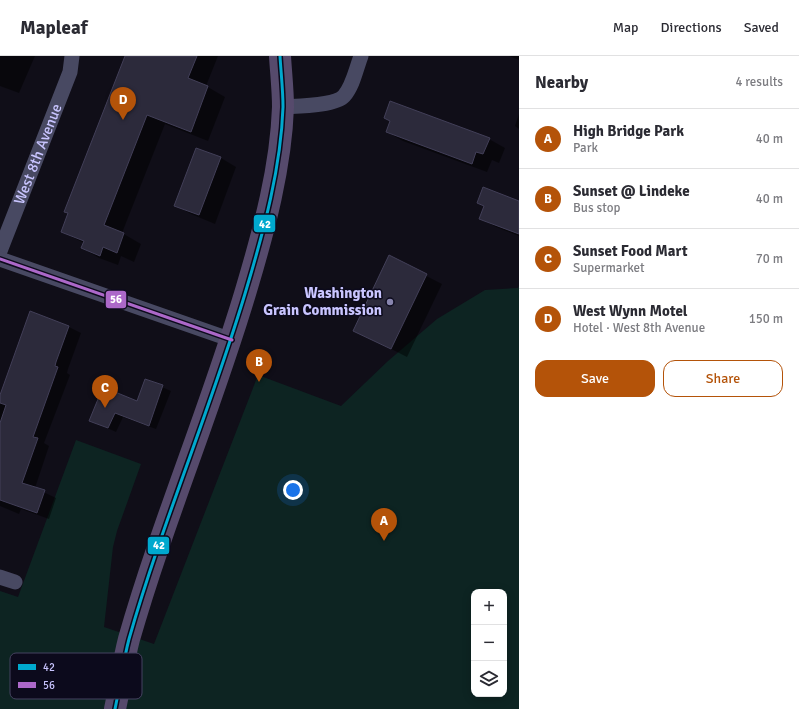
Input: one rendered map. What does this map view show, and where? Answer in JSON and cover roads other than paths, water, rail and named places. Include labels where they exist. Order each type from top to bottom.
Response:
[{"type":"main road","points":[[126,653],[128,641],[180,484],[232,340],[263,234],[276,171],[283,107],[280,56]]},
{"type":"main road","points":[[115,709],[117,699]]},
{"type":"street","name":"West 8th Avenue","points":[[0,251],[70,72],[72,56]]},
{"type":"street","points":[[283,107],[334,102],[343,97],[349,87],[361,56]]},
{"type":"street","points":[[0,259],[232,340]]},
{"type":"street","points":[[0,577],[15,582]]},
{"type":"place","name":"West Wynn Motel","points":[[123,120]]},
{"type":"place","name":"Washington Grain Commission","points":[[390,302]]},
{"type":"place","name":"Sunset @ Lindeke","points":[[259,382]]},
{"type":"place","name":"Sunset Food Mart","points":[[105,408]]},
{"type":"place","name":"High Bridge Park","points":[[384,541]]}]
